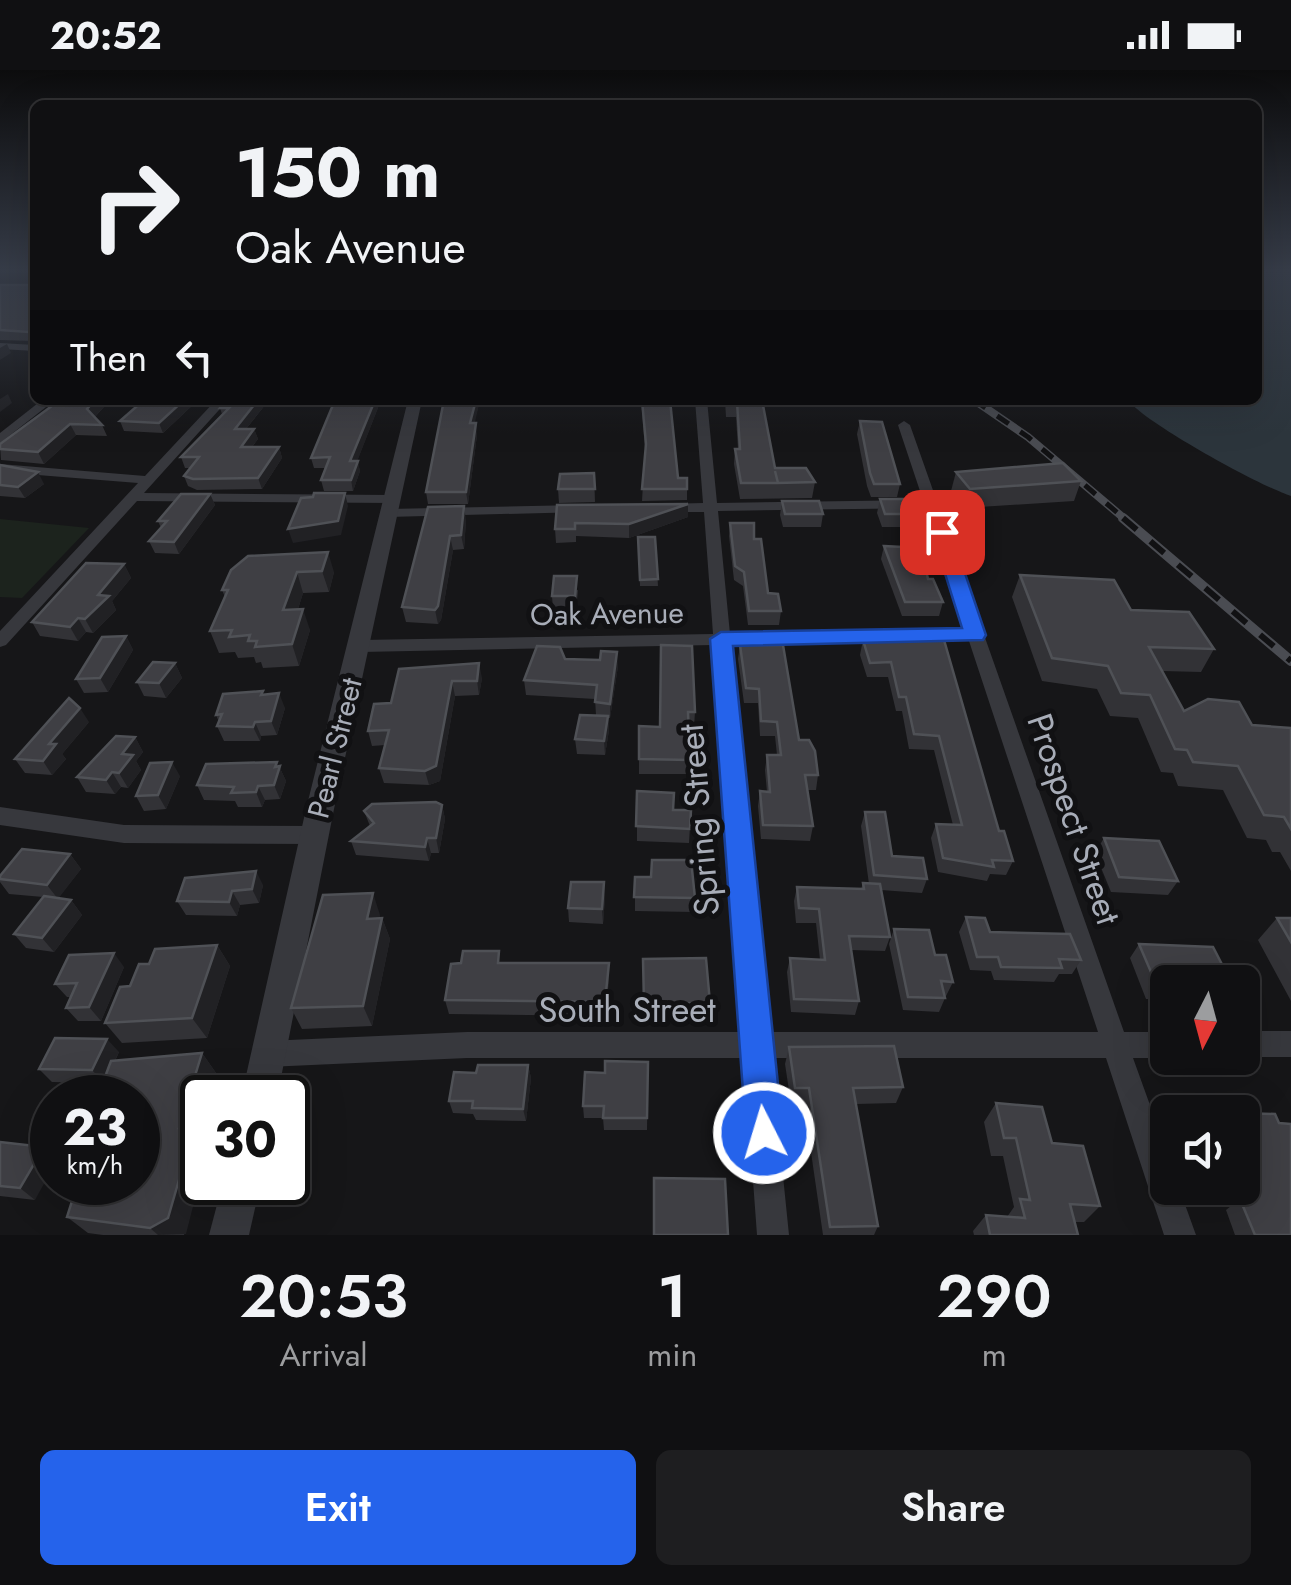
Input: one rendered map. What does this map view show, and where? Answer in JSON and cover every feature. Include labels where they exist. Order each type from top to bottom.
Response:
[{"type":"street","points":[[0,346],[30,348]]},
{"type":"street","points":[[0,439],[43,405]]},
{"type":"street","points":[[0,641],[217,405]]},
{"type":"street","name":"Pearl Street","points":[[263,1075],[314,835],[414,405]]},
{"type":"street","name":"Spring Street","points":[[701,405],[773,1235]]},
{"type":"street","name":"Prospect Street","points":[[904,426],[1119,1044],[1180,1235]]},
{"type":"street","points":[[0,468],[148,480]]},
{"type":"street","points":[[133,497],[600,509]]},
{"type":"street","points":[[638,508],[933,504]]},
{"type":"street","name":"Oak Avenue","points":[[360,646],[975,635]]},
{"type":"street","points":[[0,816],[124,834],[314,835]]},
{"type":"street","points":[[1260,1044],[1291,1044]]},
{"type":"street","name":"South Street","points":[[267,1054],[468,1045],[1150,1045]]},
{"type":"street","points":[[230,1235],[237,1205]]},
{"type":"shaded area","points":[[1262,324],[1291,324],[1291,496],[1204,453],[1134,405],[1262,405]]},
{"type":"shaded area","points":[[0,519],[89,528],[22,598],[0,597]]},
{"type":"building","points":[[0,324],[30,324],[29,332],[0,330]]},
{"type":"building","points":[[53,405],[91,405],[87,409],[102,425],[70,424],[38,452],[0,449],[0,444]]},
{"type":"building","points":[[138,405],[179,405],[159,423],[120,421]]},
{"type":"building","points":[[254,405],[235,429],[254,429],[241,447],[279,447],[258,478],[184,476],[199,457],[181,457],[229,408],[220,408]]},
{"type":"building","points":[[333,405],[373,405],[350,461],[358,461],[351,480],[321,480],[330,457],[311,458]]},
{"type":"building","points":[[443,405],[475,405],[470,423],[476,423],[466,492],[426,492]]},
{"type":"building","points":[[642,405],[671,405],[678,478],[687,478],[687,489],[642,489],[646,444]]},
{"type":"building","points":[[737,405],[763,405],[775,468],[806,468],[815,482],[741,483],[735,449],[740,449]]},
{"type":"building","points":[[860,421],[882,422],[900,484],[874,484]]},
{"type":"building","points":[[1063,463],[1081,481],[970,489],[956,472]]},
{"type":"building","points":[[0,465],[38,472],[18,487],[0,485]]},
{"type":"building","points":[[594,473],[595,489],[558,489],[560,474]]},
{"type":"building","points":[[314,493],[345,493],[338,521],[288,529],[301,498],[313,497]]},
{"type":"building","points":[[181,494],[210,494],[174,542],[149,541],[167,521],[158,521]]},
{"type":"building","points":[[880,499],[907,499],[913,514],[885,514]]},
{"type":"building","points":[[782,501],[819,501],[823,514],[785,514]]},
{"type":"building","points":[[688,504],[629,524],[575,523],[575,529],[555,529],[557,505]]},
{"type":"building","points":[[464,506],[461,535],[450,536],[438,606],[435,610],[402,607],[428,507]]},
{"type":"building","points":[[730,523],[754,523],[754,539],[761,539],[768,593],[778,594],[781,611],[749,611],[744,572],[735,566]]},
{"type":"building","points":[[638,537],[655,537],[658,579],[640,580]]},
{"type":"building","points":[[884,546],[921,548],[928,579],[933,579],[943,602],[905,602]]},
{"type":"building","points":[[328,552],[322,571],[297,572],[283,610],[303,609],[292,644],[255,647],[257,641],[248,641],[250,635],[229,637],[232,630],[210,631],[228,590],[222,590],[231,570],[248,556]]},
{"type":"building","points":[[86,563],[124,564],[98,595],[109,596],[85,619],[78,618],[70,627],[32,622]]},
{"type":"building","points":[[1020,575],[1114,580],[1131,610],[1189,612],[1214,649],[1149,647],[1184,711],[1208,699],[1239,702],[1252,725],[1291,728],[1291,829],[1284,817],[1264,815],[1238,766],[1193,762],[1187,750],[1175,749],[1150,695],[1121,693],[1108,666],[1052,658]]},
{"type":"building","points":[[554,576],[577,576],[575,596],[552,596]]},
{"type":"building","points":[[126,636],[100,678],[76,679],[102,637]]},
{"type":"building","points":[[863,640],[944,640],[999,831],[1004,831],[1013,861],[992,860],[994,867],[943,858],[936,824],[962,825],[939,736],[914,734],[906,697],[899,697],[891,662],[870,663]]},
{"type":"building","points":[[661,645],[692,646],[695,712],[688,712],[690,760],[639,759],[639,726],[660,727]]},
{"type":"building","points":[[740,645],[783,645],[799,740],[809,740],[815,751],[818,775],[805,775],[813,826],[763,825],[760,791],[770,792],[767,755],[781,755],[777,722],[761,721],[759,689],[746,688]]},
{"type":"building","points":[[537,646],[560,647],[565,659],[600,660],[601,651],[617,652],[610,704],[595,702],[597,685],[524,680]]},
{"type":"building","points":[[153,662],[175,663],[159,683],[137,682]]},
{"type":"building","points":[[479,663],[477,681],[452,681],[436,766],[425,771],[379,768],[389,730],[368,731],[374,704],[391,703],[399,669]]},
{"type":"building","points":[[263,691],[261,695],[279,693],[271,721],[255,722],[253,727],[217,726],[222,714],[216,715],[223,694]]},
{"type":"building","points":[[69,698],[80,708],[49,744],[56,744],[43,761],[15,759]]},
{"type":"building","points":[[580,715],[608,716],[604,741],[575,739]]},
{"type":"building","points":[[116,736],[135,737],[122,754],[133,755],[119,773],[112,772],[106,780],[77,777]]},
{"type":"building","points":[[172,762],[158,795],[136,796],[150,763]]},
{"type":"building","points":[[277,762],[275,767],[280,766],[274,785],[258,786],[256,792],[231,793],[234,787],[197,785],[206,764]]},
{"type":"building","points":[[637,791],[674,793],[673,810],[691,810],[690,829],[636,826]]},
{"type":"building","points":[[372,804],[442,805],[436,838],[427,838],[425,847],[351,841],[374,823],[364,811]]},
{"type":"building","points":[[865,812],[885,812],[892,856],[923,858],[927,879],[874,875]]},
{"type":"building","points":[[1104,838],[1159,841],[1178,881],[1119,877]]},
{"type":"building","points":[[22,849],[70,854],[47,885],[0,879]]},
{"type":"building","points":[[652,860],[691,860],[695,898],[634,897],[635,877],[651,877]]},
{"type":"building","points":[[256,871],[252,889],[232,891],[229,902],[177,901],[185,878]]},
{"type":"building","points":[[571,882],[604,882],[602,909],[568,908]]},
{"type":"building","points":[[863,883],[880,884],[890,937],[849,936],[859,1001],[794,999],[790,958],[825,960],[819,909],[799,908],[797,887],[864,889]]},
{"type":"building","points":[[373,893],[367,919],[382,918],[363,1006],[291,1008],[323,895]]},
{"type":"building","points":[[44,896],[71,900],[42,938],[14,934]]},
{"type":"building","points":[[966,917],[985,918],[990,932],[1070,934],[1081,960],[1059,959],[1062,968],[1001,967],[998,957],[977,957]]},
{"type":"building","points":[[1277,918],[1291,918],[1291,942]]},
{"type":"building","points":[[894,929],[929,930],[935,955],[946,955],[953,982],[941,981],[945,998],[908,997]]},
{"type":"building","points":[[1139,944],[1213,947],[1222,965],[1150,965],[1150,970]]},
{"type":"building","points":[[217,945],[192,1018],[105,1023],[120,987],[130,986],[139,964],[149,964],[155,949]]},
{"type":"building","points":[[463,951],[499,951],[498,963],[609,963],[605,1002],[445,1000],[451,964],[461,963]]},
{"type":"building","points":[[114,953],[89,1007],[66,1008],[77,983],[55,984],[69,955]]},
{"type":"building","points":[[706,958],[710,1003],[644,1004],[643,959]]},
{"type":"building","points":[[55,1038],[107,1039],[92,1070],[39,1069]]},
{"type":"building","points":[[894,1046],[903,1087],[853,1088],[878,1226],[830,1227],[809,1088],[795,1088],[789,1047]]},
{"type":"building","points":[[202,1053],[195,1075],[180,1075],[180,1176],[168,1218],[150,1228],[67,1217],[71,1205],[160,1205],[160,1075],[106,1075],[111,1061]]},
{"type":"building","points":[[605,1061],[648,1062],[647,1118],[603,1118],[604,1106],[583,1106],[585,1072],[605,1073]]},
{"type":"building","points":[[478,1065],[528,1065],[523,1109],[472,1108],[473,1101],[449,1101],[454,1072],[476,1073]]},
{"type":"building","points":[[996,1103],[1042,1107],[1052,1143],[1083,1146],[1100,1206],[1070,1204],[1078,1235],[990,1235],[986,1215],[1025,1218],[1020,1199],[1030,1200],[1016,1138],[1004,1138]]},
{"type":"building","points":[[1260,1114],[1275,1114],[1279,1123],[1291,1124],[1291,1235],[1255,1235],[1242,1205],[1260,1205]]},
{"type":"building","points":[[0,1142],[30,1145],[30,1171],[20,1188],[0,1186]]},
{"type":"building","points":[[654,1178],[725,1179],[728,1235],[654,1235]]},
{"type":"railway","points":[[981,405],[1028,437],[1126,520]]},
{"type":"railway","points":[[1123,518],[1291,661]]},
{"type":"route","points":[[764,1133],[721,639],[975,635],[942,532]]}]
